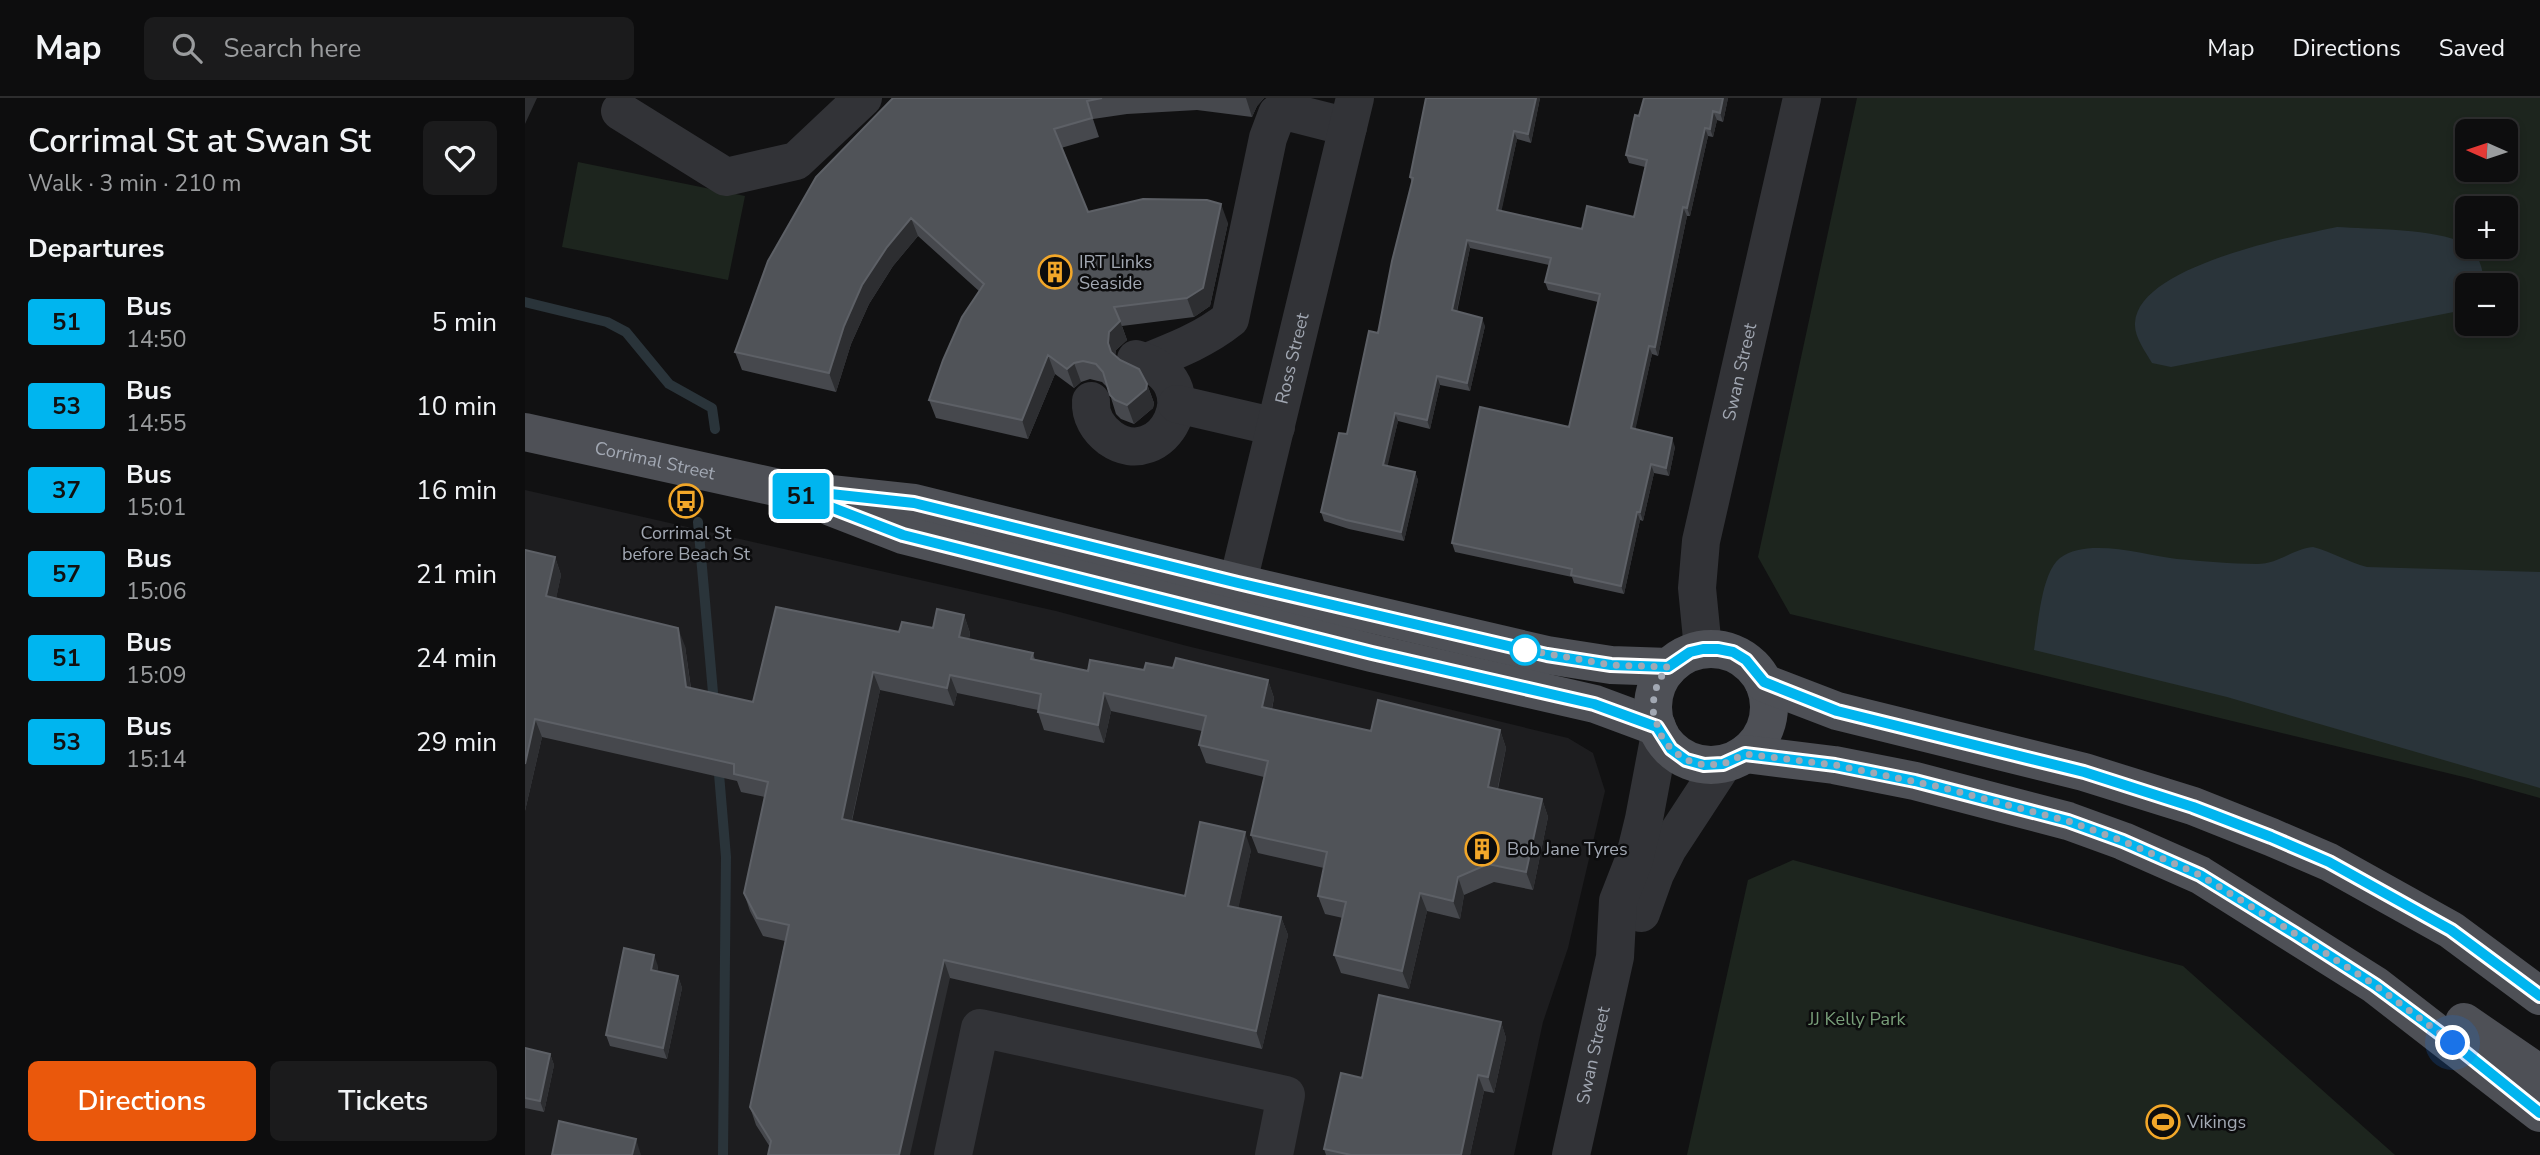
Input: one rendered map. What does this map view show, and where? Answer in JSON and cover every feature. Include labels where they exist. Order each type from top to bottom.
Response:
[{"type":"main road","name":"Corrimal Street","points":[[525,432],[784,489],[914,503],[1234,600],[1372,653],[1594,704],[1658,731]]},
{"type":"main road","name":"Corrimal Street","points":[[1234,600],[1611,665],[1668,667]]},
{"type":"main road","points":[[1734,759],[1759,740],[1768,722],[1769,702],[1764,682],[1746,660],[1733,652],[1718,649],[1690,652],[1668,667],[1659,680],[1653,711],[1658,731],[1671,749],[1686,760],[1704,765],[1734,759],[1835,765],[1915,781],[2068,821],[2123,841],[2200,875],[2375,985],[2540,1113]]},
{"type":"main road","points":[[1764,682],[1837,711],[2084,772],[2193,807],[2271,837],[2329,862],[2451,930],[2540,996]]},
{"type":"main road","points":[[2375,985],[2440,1009],[2472,1027],[2540,1074]]},
{"type":"street","points":[[619,111],[726,177],[796,161],[863,98]]},
{"type":"street","name":"Swan Street","points":[[1703,649],[1697,588],[1702,541],[1802,98]]},
{"type":"street","points":[[1091,401],[1094,420],[1103,433],[1114,441],[1129,446],[1143,445],[1157,439],[1168,429],[1177,404],[1175,390],[1169,377],[1159,368],[1142,360],[1192,344],[1230,319],[1268,138],[1277,114],[1352,113]]},
{"type":"street","name":"Ross Street","points":[[1234,600],[1352,113]]},
{"type":"street","points":[[1177,404],[1276,427]]},
{"type":"street","name":"Swan Street","points":[[1571,1155],[1615,957],[1618,901],[1634,860],[1644,819],[1658,731]]},
{"type":"street","name":"Swan Street","points":[[1615,957],[1643,910],[1655,874],[1668,848],[1734,759]]},
{"type":"street","points":[[953,1155],[980,1028],[1286,1095],[1274,1155]]},
{"type":"shaded area","points":[[2337,227],[2402,230],[2437,235],[2455,239],[2455,259],[2477,259],[2483,273],[2455,273],[2455,312],[2171,367],[2152,363],[2138,339],[2135,323],[2143,303],[2161,285],[2220,257]]},
{"type":"shaded area","points":[[525,490],[1056,611],[1187,646],[1568,738],[1593,753],[1605,791],[1568,948],[1543,1022],[1514,1155],[525,1155]]},
{"type":"shaded area","points":[[2313,547],[2367,567],[2540,572],[2540,788],[2227,697],[2034,650],[2041,601],[2048,575],[2060,558],[2072,552],[2085,549],[2117,549],[2177,559],[2257,564],[2272,562],[2298,550]]},
{"type":"green space","points":[[1857,98],[2540,98],[2540,798],[2468,778],[1790,614],[1758,557]]},
{"type":"green space","points":[[578,162],[745,196],[728,280],[562,247]]},
{"type":"green space","name":"JJ Kelly Park","points":[[1793,860],[2183,966],[2395,1155],[1687,1155],[1748,880]]},
{"type":"building","name":"IRT Links Seaside","points":[[893,98],[1102,98],[1087,101],[1092,118],[1054,129],[1088,212],[1143,199],[1207,200],[1221,204],[1203,288],[1187,298],[1114,307],[1120,321],[1109,332],[1111,352],[1120,360],[1139,369],[1147,384],[1146,389],[1127,405],[1110,395],[1103,372],[1096,364],[1083,361],[1074,363],[1067,369],[1048,355],[1022,420],[929,400],[962,317],[984,284],[911,218],[887,247],[862,285],[844,326],[829,373],[735,352],[768,261],[816,177]]},
{"type":"building","points":[[1426,98],[1536,98],[1528,134],[1514,131],[1497,210],[1582,229],[1587,206],[1634,217],[1647,160],[1626,155],[1635,115],[1639,116],[1644,98],[1723,98],[1720,113],[1713,111],[1710,129],[1705,128],[1687,208],[1683,207],[1655,347],[1649,346],[1631,428],[1672,438],[1666,468],[1651,464],[1640,512],[1637,512],[1621,586],[1571,575],[1572,569],[1452,543],[1480,407],[1569,427],[1600,294],[1545,282],[1551,258],[1467,240],[1452,310],[1482,318],[1467,383],[1437,376],[1427,420],[1395,413],[1383,465],[1415,472],[1401,532],[1321,512],[1339,433],[1347,434],[1369,331],[1378,333],[1392,261],[1413,178],[1410,177]]},
{"type":"building","points":[[525,550],[555,557],[546,596],[678,628],[686,687],[753,702],[776,607],[899,632],[902,622],[933,628],[937,609],[964,615],[959,637],[1033,653],[1031,659],[1088,671],[1090,660],[1144,670],[1146,663],[1173,668],[1176,658],[1268,680],[1262,707],[1371,731],[1378,700],[1500,730],[1488,787],[1542,799],[1526,872],[1488,864],[1458,877],[1453,901],[1420,893],[1402,971],[1334,955],[1346,902],[1318,896],[1327,852],[1251,835],[1268,761],[1199,745],[1206,716],[1104,693],[1098,725],[1038,712],[1041,694],[950,675],[947,688],[873,672],[842,819],[1185,896],[1200,822],[1245,832],[1228,906],[1281,917],[1256,1031],[944,960],[899,1155],[768,1155],[771,1141],[750,1107],[789,925],[757,918],[744,893],[768,782],[734,774],[734,764],[535,719],[525,764]]},
{"type":"building","points":[[624,948],[654,955],[651,970],[678,976],[663,1048],[606,1035]]},
{"type":"building","points":[[1379,995],[1501,1022],[1488,1077],[1478,1075],[1461,1155],[1351,1155],[1324,1149],[1341,1073],[1362,1078]]},
{"type":"building","points":[[525,1048],[550,1054],[540,1101],[525,1098]]},
{"type":"building","points":[[559,1121],[636,1139],[632,1155],[552,1155]]},
{"type":"waterway","points":[[525,302],[607,322],[626,332],[669,384],[712,408],[715,429]]},
{"type":"waterway","points":[[698,522],[714,704]]},
{"type":"waterway","points":[[718,762],[726,857],[723,1155]]},
{"type":"bus line","name":"51","points":[[2540,996],[2451,930],[2329,862],[2271,837],[2193,807],[2084,772],[1837,711],[1764,682],[1746,660],[1733,652],[1703,649],[1690,652],[1668,667],[1611,665],[1547,655],[1238,583],[914,503],[784,489],[903,535],[1372,653],[1594,704],[1657,727],[1671,749],[1686,760],[1704,765],[1723,764],[1745,754],[1835,765],[1915,781],[2068,821],[2123,841],[2200,875],[2294,933],[2375,985],[2528,1101],[2540,1113]]},
{"type":"place","name":"IRT Links Seaside","points":[[1055,272]]},
{"type":"place","name":"Corrimal St before Beach St","points":[[686,501]]},
{"type":"place","name":"Bob Jane Tyres","points":[[1482,849]]},
{"type":"place","name":"Vikings","points":[[2163,1122]]},
{"type":"route","points":[[1525,650],[1521,649],[1611,665],[1668,667],[1659,680],[1653,711],[1660,734],[1671,749],[1686,760],[1704,765],[1723,764],[1745,754],[1835,765],[1940,787],[2068,821],[2123,841],[2200,875],[2375,985],[2453,1043]]}]
